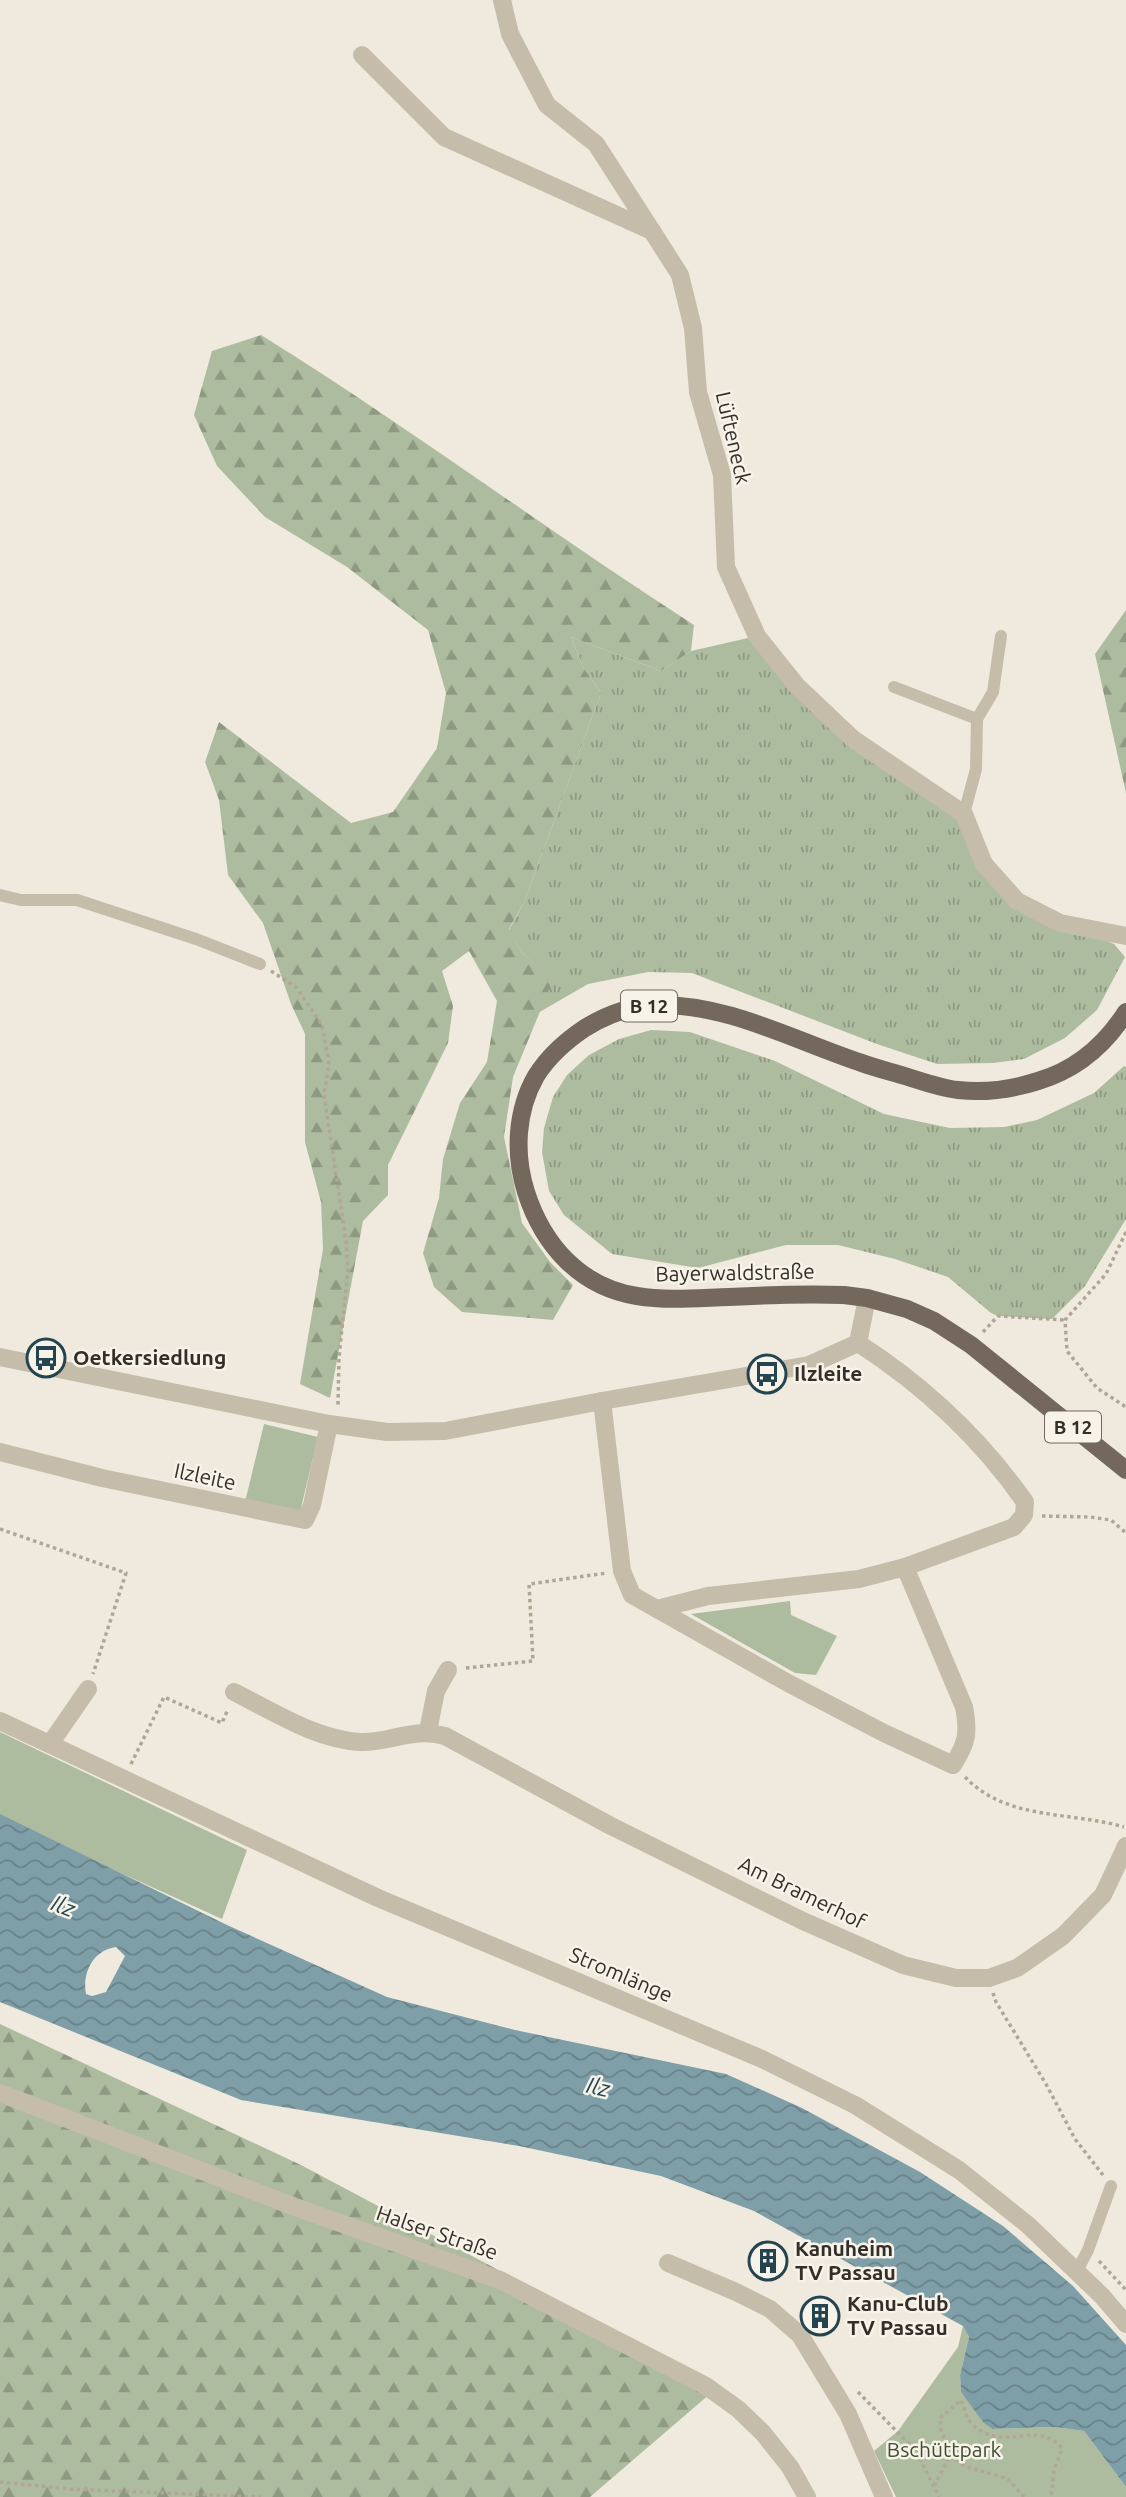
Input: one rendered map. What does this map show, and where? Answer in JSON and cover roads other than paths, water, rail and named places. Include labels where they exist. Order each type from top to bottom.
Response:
[{"type":"main road","name":"Bayerwaldstraße","points":[[1126,1012],[1091,1053],[1070,1067],[1028,1084],[984,1090],[940,1086],[859,1062],[744,1020],[678,1006],[653,1005],[634,1008],[594,1023],[571,1037],[548,1060],[526,1099],[520,1122],[519,1159],[531,1208],[553,1248],[590,1279],[635,1296],[668,1299],[816,1295],[867,1297],[906,1308],[934,1321],[971,1345],[1126,1470]]},
{"type":"street","name":"Lüfteneck","points":[[502,0],[510,34],[547,106],[596,145],[680,275],[693,328],[698,391],[722,475],[726,567],[757,636],[797,686],[853,739],[964,814]]},
{"type":"street","points":[[362,55],[444,137],[652,231]]},
{"type":"street","points":[[964,814],[984,864],[1017,901],[1060,923],[1126,936]]},
{"type":"street","points":[[858,1343],[867,1297]]},
{"type":"street","points":[[0,1357],[329,1424],[387,1432],[444,1432],[601,1401],[809,1366],[858,1343]]},
{"type":"street","points":[[657,1609],[708,1596],[859,1579],[905,1567],[972,1544],[1014,1527],[1024,1515],[1025,1502],[1009,1479],[942,1407],[900,1371],[858,1343]]},
{"type":"street","points":[[601,1401],[622,1571],[632,1595],[788,1683],[953,1765],[964,1748],[968,1728],[964,1707],[905,1567]]},
{"type":"street","name":"Ilzleite","points":[[0,1451],[102,1478],[305,1520],[312,1505],[329,1424]]},
{"type":"street","points":[[234,1692],[318,1733],[340,1740],[363,1742],[428,1731],[436,1690],[448,1670]]},
{"type":"street","points":[[50,1744],[88,1689]]},
{"type":"street","name":"Stromlänge","points":[[0,1721],[378,1898],[762,2059],[855,2105],[959,2170],[1028,2225],[1102,2296],[1126,2324]]},
{"type":"street","name":"Am Bramerhof","points":[[428,1731],[445,1736],[611,1826],[803,1921],[903,1965],[956,1978],[989,1978],[1017,1968],[1063,1936],[1103,1895],[1126,1846]]},
{"type":"street","name":"Halser Straße","points":[[0,2093],[295,2207],[500,2280],[705,2386],[738,2409],[763,2433],[790,2467],[807,2497]]},
{"type":"street","points":[[668,2263],[769,2309],[800,2335],[848,2414],[884,2497]]},
{"type":"lane","points":[[964,814],[976,769],[977,719],[993,692],[1001,636]]},
{"type":"lane","points":[[894,687],[977,719]]},
{"type":"lane","points":[[0,895],[21,900],[77,900],[196,939],[260,964]]},
{"type":"lane","points":[[1077,2271],[1088,2250],[1111,2186]]},
{"type":"water","name":"Ilz","points":[[0,1814],[227,1925],[387,1997],[515,2030],[726,2074],[802,2108],[920,2172],[1003,2226],[1073,2286],[1126,2345],[1126,2487],[1084,2431],[1054,2427],[992,2429],[983,2422],[961,2392],[960,2375],[969,2337],[963,2326],[754,2211],[661,2176],[519,2146],[241,2100],[0,2002]],"holes":[[[116,1947],[125,1956],[106,1992],[92,1996],[86,1994],[86,1978],[95,1958]]]},
{"type":"place","name":"Oetkersiedlung","points":[[46,1358]]},
{"type":"place","name":"Ilzleite","points":[[767,1374]]},
{"type":"place","name":"Kanuheim TV Passau","points":[[768,2261]]},
{"type":"place","name":"Kanu-Club TV Passau","points":[[820,2316]]},
{"type":"park label","name":"Bschüttpark","points":[[944,2450]]}]
